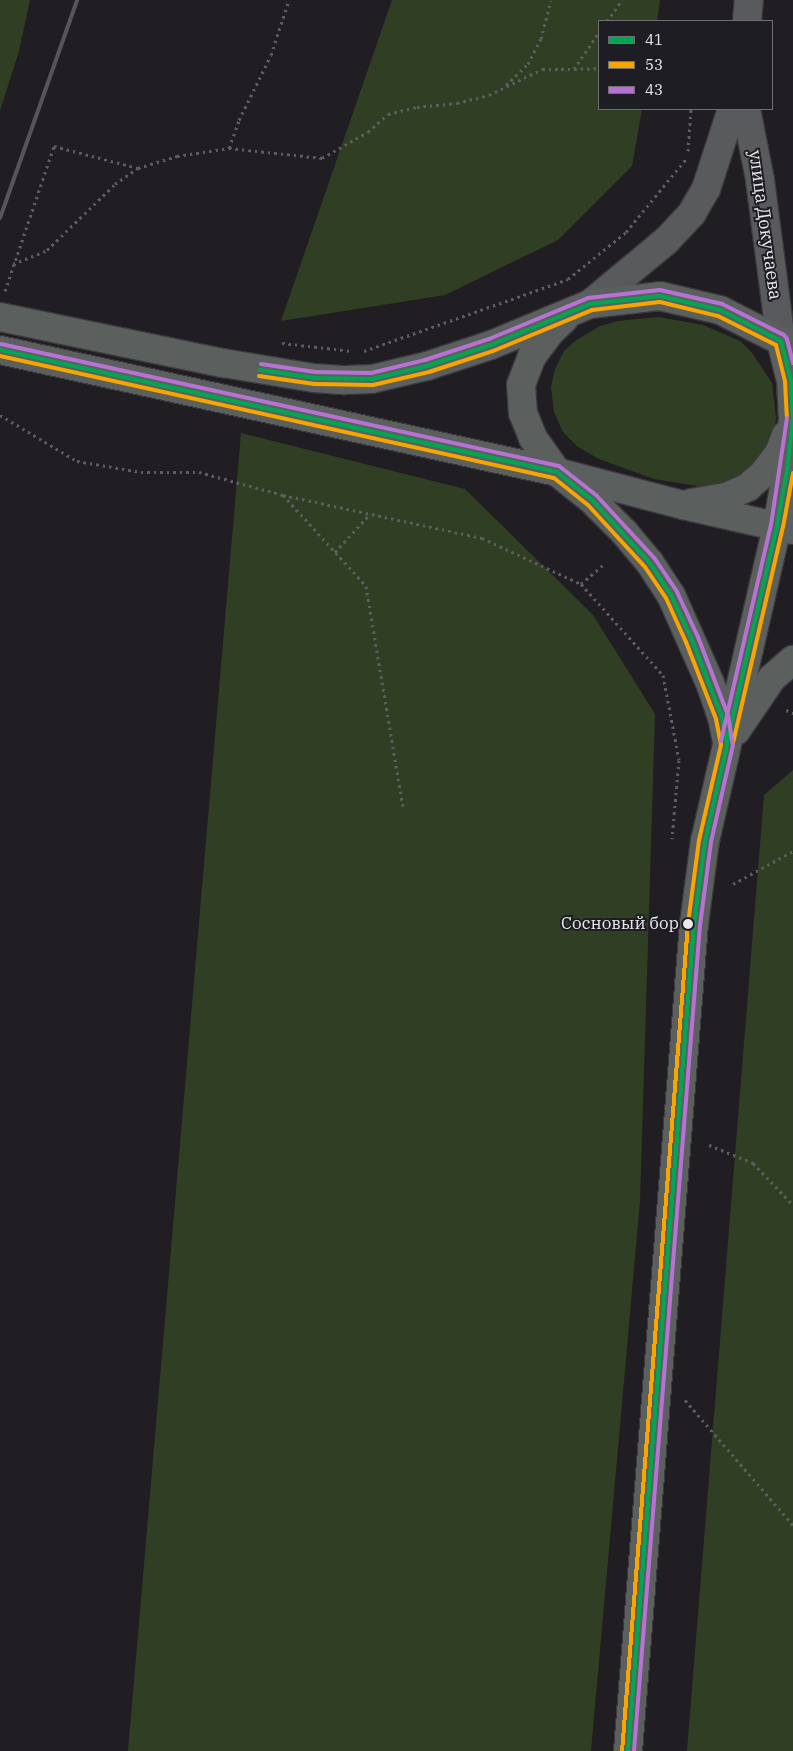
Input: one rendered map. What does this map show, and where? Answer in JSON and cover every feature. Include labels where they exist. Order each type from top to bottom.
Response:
[{"type":"main road","points":[[747,20],[749,0]]},
{"type":"main road","name":"улица Докучаева","points":[[581,308],[667,240],[692,213],[706,189],[732,110]]},
{"type":"main road","name":"улица Докучаева","points":[[746,110],[760,180],[787,346]]},
{"type":"main road","points":[[1,307],[72,332],[256,369],[314,378],[345,380],[372,379],[427,366],[491,345],[581,308],[660,296],[694,302],[720,310],[787,346],[793,418],[787,471],[785,528],[727,744],[705,841],[694,924],[628,1751]]},
{"type":"main road","points":[[581,308],[550,331],[532,356],[521,385],[523,413],[533,438],[558,472],[592,500],[624,532],[650,563],[670,595],[710,683],[722,717],[727,744]]},
{"type":"main road","points":[[0,350],[558,472],[682,505],[785,528]]},
{"type":"main road","points":[[682,505],[726,497],[748,487],[764,473],[778,453],[793,418]]},
{"type":"main road","points":[[727,744],[772,678],[793,660]]},
{"type":"path","points":[[229,148],[271,55],[289,0]]},
{"type":"path","points":[[504,88],[528,64],[541,39],[551,0]]},
{"type":"path","points":[[608,20],[622,0]]},
{"type":"path","points":[[574,69],[598,33]]},
{"type":"path","points":[[13,264],[47,250],[115,184],[138,168],[177,156],[229,148],[322,158],[368,132],[388,114],[417,107],[456,104],[504,88],[542,69],[598,68]]},
{"type":"path","points":[[274,342],[361,352],[568,279],[626,232],[688,157],[691,110]]},
{"type":"path","points":[[1,307],[13,264],[54,146],[138,168]]},
{"type":"path","points":[[0,415],[77,461],[141,472],[199,472],[283,495],[482,538],[581,584],[663,675],[678,760],[672,839]]},
{"type":"path","points":[[283,495],[366,586],[403,806]]},
{"type":"path","points":[[335,552],[370,514]]},
{"type":"path","points":[[581,584],[604,564]]},
{"type":"path","points":[[786,710],[793,713]]},
{"type":"path","points":[[733,884],[793,851]]},
{"type":"path","points":[[709,1145],[753,1163],[793,1205]]},
{"type":"path","points":[[685,1400],[793,1525]]},
{"type":"green space","points":[[0,0],[30,0],[19,51],[0,111]]},
{"type":"green space","points":[[392,0],[660,0],[657,20],[598,20],[598,110],[642,110],[632,166],[558,240],[445,295],[281,321]]},
{"type":"green space","points":[[658,317],[703,325],[740,341],[752,353],[772,383],[776,419],[772,437],[754,464],[741,474],[722,483],[703,487],[654,479],[599,459],[578,447],[563,432],[554,412],[551,387],[555,369],[564,351],[575,341],[600,326],[618,321]]},
{"type":"green space","points":[[241,433],[465,489],[593,615],[655,714],[640,1201],[591,1751],[128,1751]]},
{"type":"green space","points":[[793,770],[793,1751],[687,1751],[764,795]]},
{"type":"railway","points":[[0,218],[77,0]]},
{"type":"transit line","name":"43","points":[[261,364],[315,372],[371,373],[425,360],[489,339],[588,298],[660,290],[722,304],[784,335],[787,339],[793,363]]},
{"type":"transit line","name":"41","points":[[260,370],[314,378],[372,379],[427,366],[491,345],[590,304],[660,296],[720,310],[781,341],[791,381],[793,416]]},
{"type":"transit line","name":"53","points":[[259,376],[314,384],[373,385],[429,372],[493,351],[592,310],[660,302],[718,316],[776,345],[785,382],[787,416]]},
{"type":"transit line","name":"43","points":[[1,344],[559,466],[596,495],[655,559],[677,592],[698,637],[728,715],[733,745],[711,842],[700,925],[634,1751]]},
{"type":"transit line","name":"41","points":[[0,350],[557,472],[592,500],[650,563],[671,595],[692,640],[722,717],[727,745],[705,841],[694,924],[628,1751]]},
{"type":"transit line","name":"53","points":[[0,356],[554,478],[588,505],[645,567],[666,598],[686,642],[716,719],[721,745],[699,840],[688,924],[622,1751]]},
{"type":"transit line","name":"43","points":[[721,741],[771,525],[787,418]]},
{"type":"transit line","name":"41","points":[[727,742],[777,526],[787,471],[793,419]]},
{"type":"transit line","name":"53","points":[[733,743],[783,527],[793,473]]},
{"type":"place","name":"Сосновый бор","points":[[688,924]]}]
